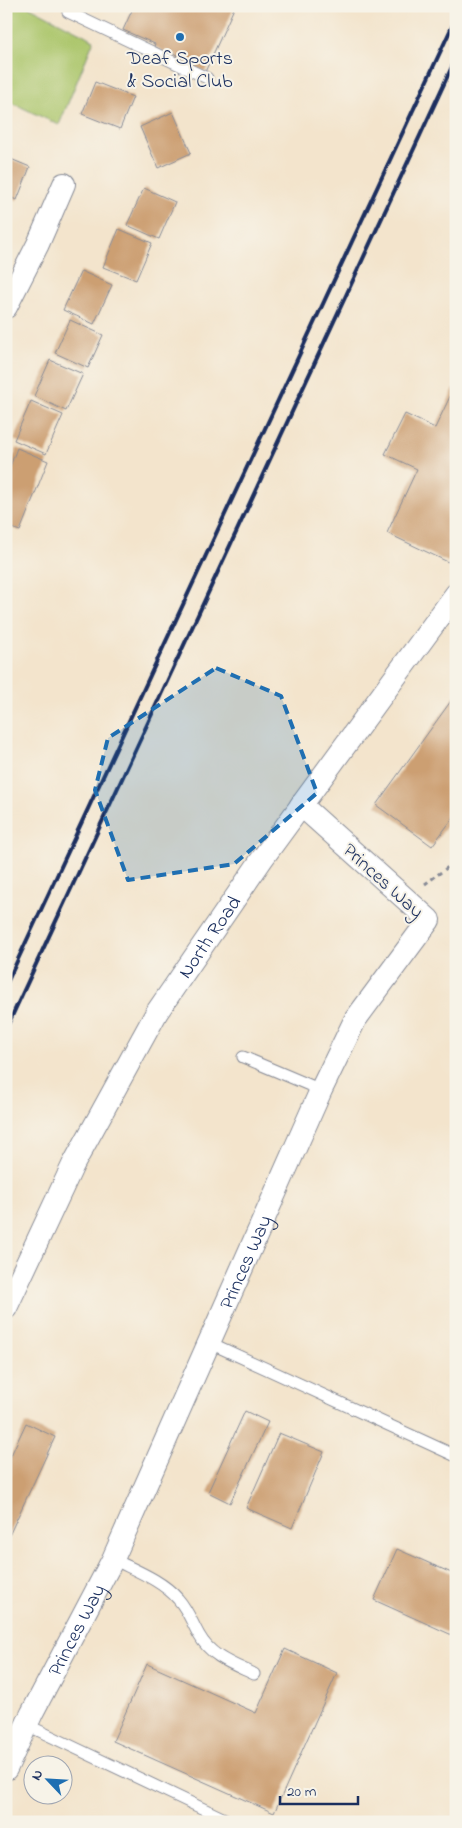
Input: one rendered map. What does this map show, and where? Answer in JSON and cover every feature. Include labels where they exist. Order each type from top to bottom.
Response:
[{"type":"street","points":[[6,308],[38,244],[64,184]]},
{"type":"street","name":"North Road","points":[[6,1308],[73,1165],[157,1012],[262,859],[456,594]]},
{"type":"street","name":"Princes Way","points":[[6,1769],[113,1559],[321,1090],[355,1020],[429,920],[301,805]]},
{"type":"lane","points":[[70,6],[68,12],[207,78]]},
{"type":"lane","points":[[244,1057],[321,1090]]},
{"type":"lane","points":[[208,1342],[456,1456]]},
{"type":"lane","points":[[113,1559],[166,1587],[178,1599],[191,1617],[200,1636],[216,1656],[254,1674]]},
{"type":"lane","points":[[27,1725],[231,1822]]},
{"type":"path","points":[[406,899],[448,866],[456,869]]},
{"type":"highlighted area","points":[[216,668],[281,696],[317,793],[234,864],[128,880],[95,790],[108,738]]},
{"type":"green space","points":[[6,6],[28,6],[94,40],[59,125],[6,100]]},
{"type":"building","name":"Deaf Sports & Social Club","points":[[134,6],[235,6],[205,72],[175,59],[177,55],[166,50],[165,52],[154,46],[155,44],[123,30]]},
{"type":"building","points":[[95,82],[133,97],[120,129],[82,114]]},
{"type":"building","points":[[173,112],[191,153],[158,168],[140,127]]},
{"type":"building","points":[[6,157],[30,167],[17,200],[6,196]]},
{"type":"building","points":[[144,188],[175,202],[159,239],[127,225]]},
{"type":"building","points":[[119,229],[152,243],[136,280],[103,267]]},
{"type":"building","points":[[81,271],[112,285],[94,324],[63,310]]},
{"type":"building","points":[[70,320],[103,335],[88,368],[55,353]]},
{"type":"building","points":[[50,360],[83,374],[66,411],[34,396]]},
{"type":"building","points":[[456,384],[456,546],[448,562],[387,533],[417,469],[385,454],[405,414],[435,428]]},
{"type":"building","points":[[31,401],[63,415],[46,454],[14,440]]},
{"type":"building","points":[[17,448],[48,461],[20,531],[6,526],[6,477]]},
{"type":"building","points":[[456,694],[456,814],[432,846],[376,805]]},
{"type":"building","points":[[245,1411],[268,1422],[230,1503],[208,1492]]},
{"type":"building","points":[[26,1423],[55,1437],[6,1542],[6,1466]]},
{"type":"building","points":[[279,1433],[324,1452],[292,1528],[246,1508]]},
{"type":"building","points":[[397,1549],[456,1575],[456,1625],[452,1635],[374,1600]]},
{"type":"building","points":[[285,1649],[337,1673],[274,1813],[113,1741],[147,1664],[256,1713]]},
{"type":"railway","points":[[6,985],[456,18]]},
{"type":"railway","points":[[6,1029],[456,58]]},
{"type":"place","name":"Deaf Sports & Social Club","points":[[180,37]]}]
